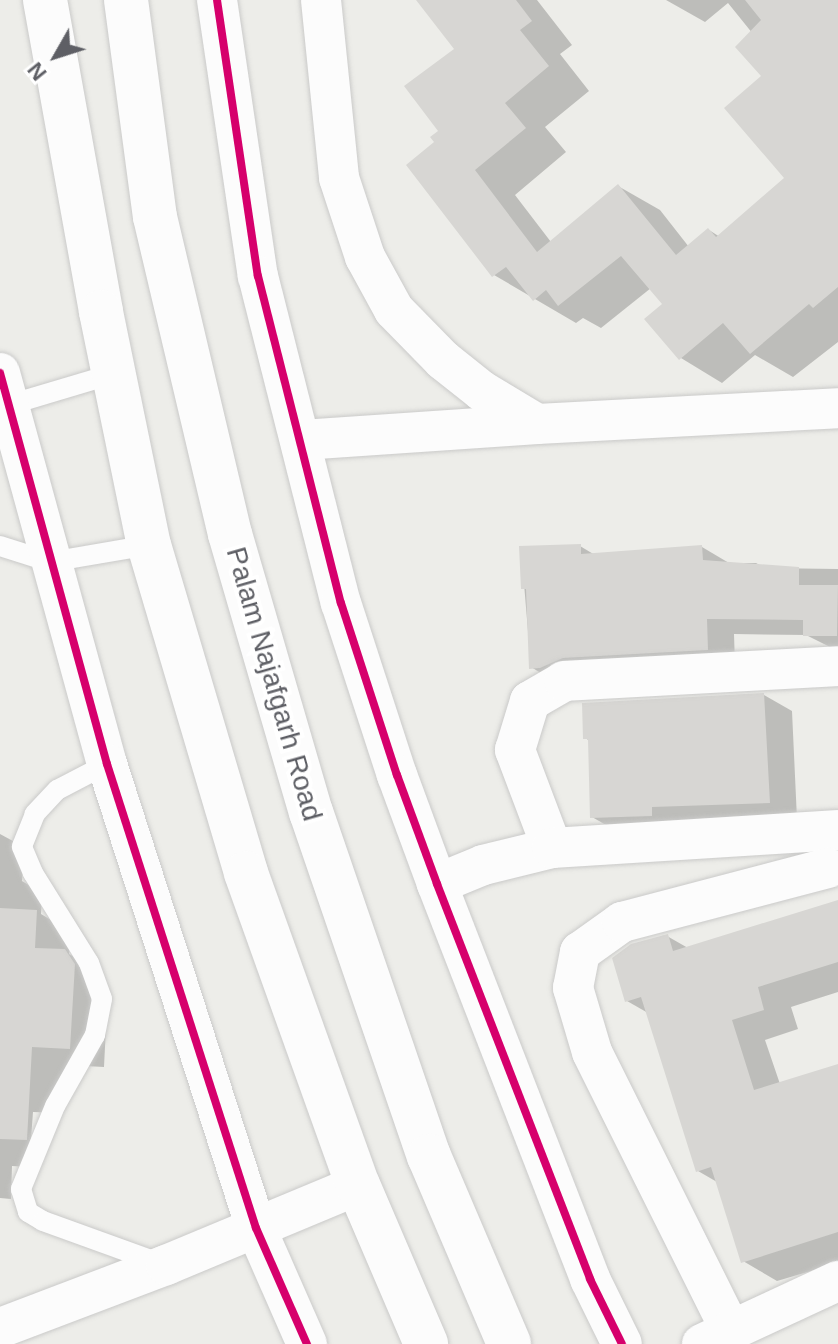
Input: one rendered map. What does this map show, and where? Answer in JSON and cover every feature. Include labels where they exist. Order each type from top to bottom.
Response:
[{"type":"main road","points":[[45,0],[113,374],[149,545],[246,873],[358,1185],[426,1344]]},
{"type":"main road","name":"Palam Najafgarh Road","points":[[126,0],[155,217],[230,534],[311,812],[429,1156],[509,1344]]},
{"type":"street","points":[[217,0],[258,276],[341,603],[397,775],[437,884],[590,1279],[622,1344]]},
{"type":"street","points":[[321,0],[339,178],[365,257],[381,291],[443,360],[482,391],[537,424]]},
{"type":"street","points":[[3,395],[107,764],[256,1228],[307,1344]]},
{"type":"street","points":[[302,440],[838,408]]},
{"type":"street","points":[[552,848],[515,750],[530,701],[564,681],[838,666]]},
{"type":"street","points":[[437,884],[483,865],[552,848],[838,830]]},
{"type":"street","points":[[828,868],[622,922],[580,952],[573,988],[592,1052],[716,1337],[838,1281]]},
{"type":"street","points":[[0,1328],[166,1265],[358,1185]]},
{"type":"lane","points":[[3,395],[113,374]]},
{"type":"lane","points":[[0,546],[50,562],[149,545]]},
{"type":"lane","points":[[107,764],[57,790],[35,814],[22,847],[33,873],[89,963],[102,999],[95,1035],[55,1106],[21,1189],[28,1212],[43,1221],[166,1265]]},
{"type":"building","points":[[416,0],[516,0],[532,21],[520,30],[549,66],[505,103],[526,128],[475,170],[537,252],[618,184],[676,255],[708,228],[716,237],[784,178],[724,108],[761,76],[735,47],[761,20],[745,0],[838,0],[838,287],[813,308],[809,304],[750,354],[723,323],[679,360],[644,319],[662,304],[621,256],[558,306],[546,290],[533,301],[506,267],[492,277],[406,165],[434,142],[430,137],[438,131],[404,86],[454,49]]},
{"type":"building","points":[[581,544],[581,554],[702,545],[703,560],[799,567],[799,585],[838,585],[837,636],[803,636],[803,620],[707,619],[708,650],[563,658],[540,668],[529,669],[526,589],[521,589],[519,546]]},
{"type":"building","points":[[764,693],[770,803],[652,807],[652,816],[590,818],[588,739],[583,739],[582,703]]},
{"type":"building","points":[[838,900],[838,962],[758,987],[764,1010],[732,1020],[754,1090],[838,1064],[838,1232],[741,1263],[711,1167],[696,1172],[641,997],[625,1002],[612,958],[631,944],[668,934],[673,951]]},
{"type":"building","points":[[0,908],[37,910],[35,948],[65,949],[75,964],[70,1049],[32,1047],[27,1140],[0,1139]]},
{"type":"cycle path","points":[[217,0],[258,276],[341,603],[397,775],[437,884],[590,1279],[622,1344]]},
{"type":"cycle path","points":[[0,373],[107,764],[256,1228],[307,1344]]}]
